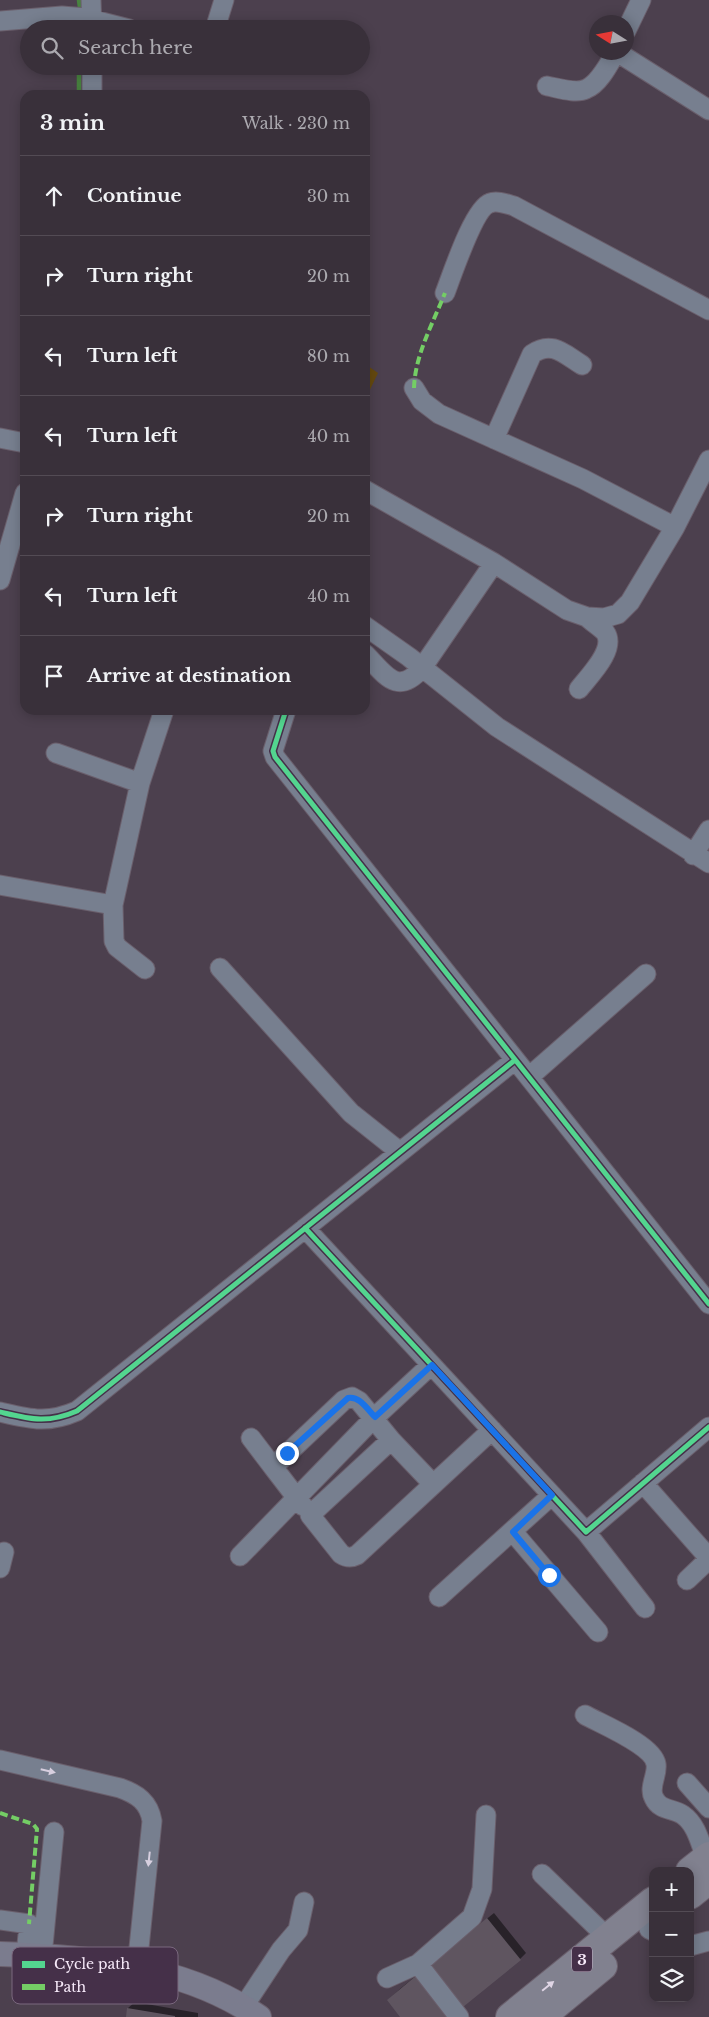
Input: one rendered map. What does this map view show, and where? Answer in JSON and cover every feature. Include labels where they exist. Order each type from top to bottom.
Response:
[{"type":"highway","name":"3","points":[[510,2017],[649,1904]]},
{"type":"highway","name":"3","points":[[541,2017],[649,1930]]},
{"type":"main road","points":[[178,1978],[212,1990],[252,2012]]},
{"type":"street","points":[[91,0],[92,20]]},
{"type":"street","points":[[218,20],[224,0]]},
{"type":"street","points":[[634,15],[641,0]]},
{"type":"street","points":[[0,21],[62,16],[77,20]]},
{"type":"street","points":[[547,86],[586,90],[594,84],[610,60]]},
{"type":"street","points":[[629,60],[709,110]]},
{"type":"street","points":[[92,75],[92,90]]},
{"type":"street","points":[[445,293],[480,211],[490,203],[501,202],[514,206],[709,310]]},
{"type":"street","points":[[494,439],[532,354],[540,348],[550,347],[582,365]]},
{"type":"street","points":[[414,388],[422,401],[439,414],[583,478],[675,528]]},
{"type":"street","points":[[0,438],[20,442]]},
{"type":"street","points":[[370,493],[494,563],[567,610],[587,617],[604,618],[618,614],[630,602],[675,528],[709,460]]},
{"type":"street","points":[[0,580],[20,510]]},
{"type":"street","points":[[370,659],[388,677],[400,682],[407,681],[422,668],[494,563]]},
{"type":"street","points":[[579,689],[604,657],[608,640],[605,632],[587,617]]},
{"type":"street","points":[[370,630],[497,727],[701,859],[709,830]]},
{"type":"street","points":[[145,969],[117,947],[114,941],[113,904],[140,783],[162,715]]},
{"type":"street","points":[[285,715],[274,757],[709,1304]]},
{"type":"street","points":[[56,754],[140,783]]},
{"type":"street","points":[[0,885],[113,904]]},
{"type":"street","points":[[220,968],[351,1113],[400,1152]]},
{"type":"street","points":[[528,1077],[646,974]]},
{"type":"street","points":[[0,1412],[32,1420],[46,1421],[77,1411],[515,1060]]},
{"type":"street","points":[[306,1228],[586,1532],[645,1608]]},
{"type":"street","points":[[240,1556],[375,1417],[432,1365]]},
{"type":"street","points":[[273,1467],[348,1398],[352,1397],[359,1400],[375,1417],[392,1440],[433,1484]]},
{"type":"street","points":[[586,1532],[709,1427]]},
{"type":"street","points":[[251,1438],[341,1554],[349,1558],[353,1557],[492,1430]]},
{"type":"street","points":[[310,1515],[392,1440]]},
{"type":"street","points":[[644,1483],[709,1559],[687,1580]]},
{"type":"street","points":[[439,1597],[552,1495]]},
{"type":"street","points":[[513,1532],[598,1632]]},
{"type":"street","points":[[585,1715],[630,1739],[651,1753],[656,1763],[652,1786],[653,1798],[665,1810],[681,1814],[693,1824],[702,1876]]},
{"type":"street","points":[[0,1760],[120,1788],[138,1796],[145,1803],[150,1811],[152,1821],[139,1947]]},
{"type":"street","points":[[687,1783],[709,1808]]},
{"type":"street","points":[[387,1978],[418,1964],[468,1922],[474,1912],[483,1883],[486,1816]]},
{"type":"street","points":[[35,1947],[54,1832]]},
{"type":"street","points":[[542,1874],[608,1938]]},
{"type":"street","points":[[252,2012],[280,1950],[298,1930],[304,1902]]},
{"type":"street","points":[[0,1920],[29,1924],[33,1947]]},
{"type":"street","points":[[694,1945],[709,1941]]},
{"type":"street","points":[[418,1964],[459,2017]]},
{"type":"shaded area","points":[[370,367],[378,373],[370,390]]},
{"type":"building","points":[[487,1918],[521,1960],[463,2007],[429,1965]]},
{"type":"building","points":[[417,1975],[451,2017],[400,2017],[387,2000]]},
{"type":"building","points":[[127,2008],[175,2016],[175,2017],[126,2017]]},
{"type":"waterway","points":[[79,0],[80,8]]},
{"type":"waterway","points":[[79,75],[79,90]]},
{"type":"marked path","points":[[414,388],[421,351],[445,293]]},
{"type":"marked path","points":[[0,1813],[33,1824],[37,1829],[29,1924]]},
{"type":"cycle path","points":[[284,715],[273,751],[275,757],[709,1304]]},
{"type":"cycle path","points":[[0,1412],[20,1417],[47,1419],[57,1418],[77,1411],[515,1060]]},
{"type":"cycle path","points":[[305,1228],[586,1532],[709,1427]]},
{"type":"route","points":[[287,1453],[344,1400],[352,1397],[356,1398],[375,1417],[432,1365],[552,1495],[513,1532],[549,1575]]}]
